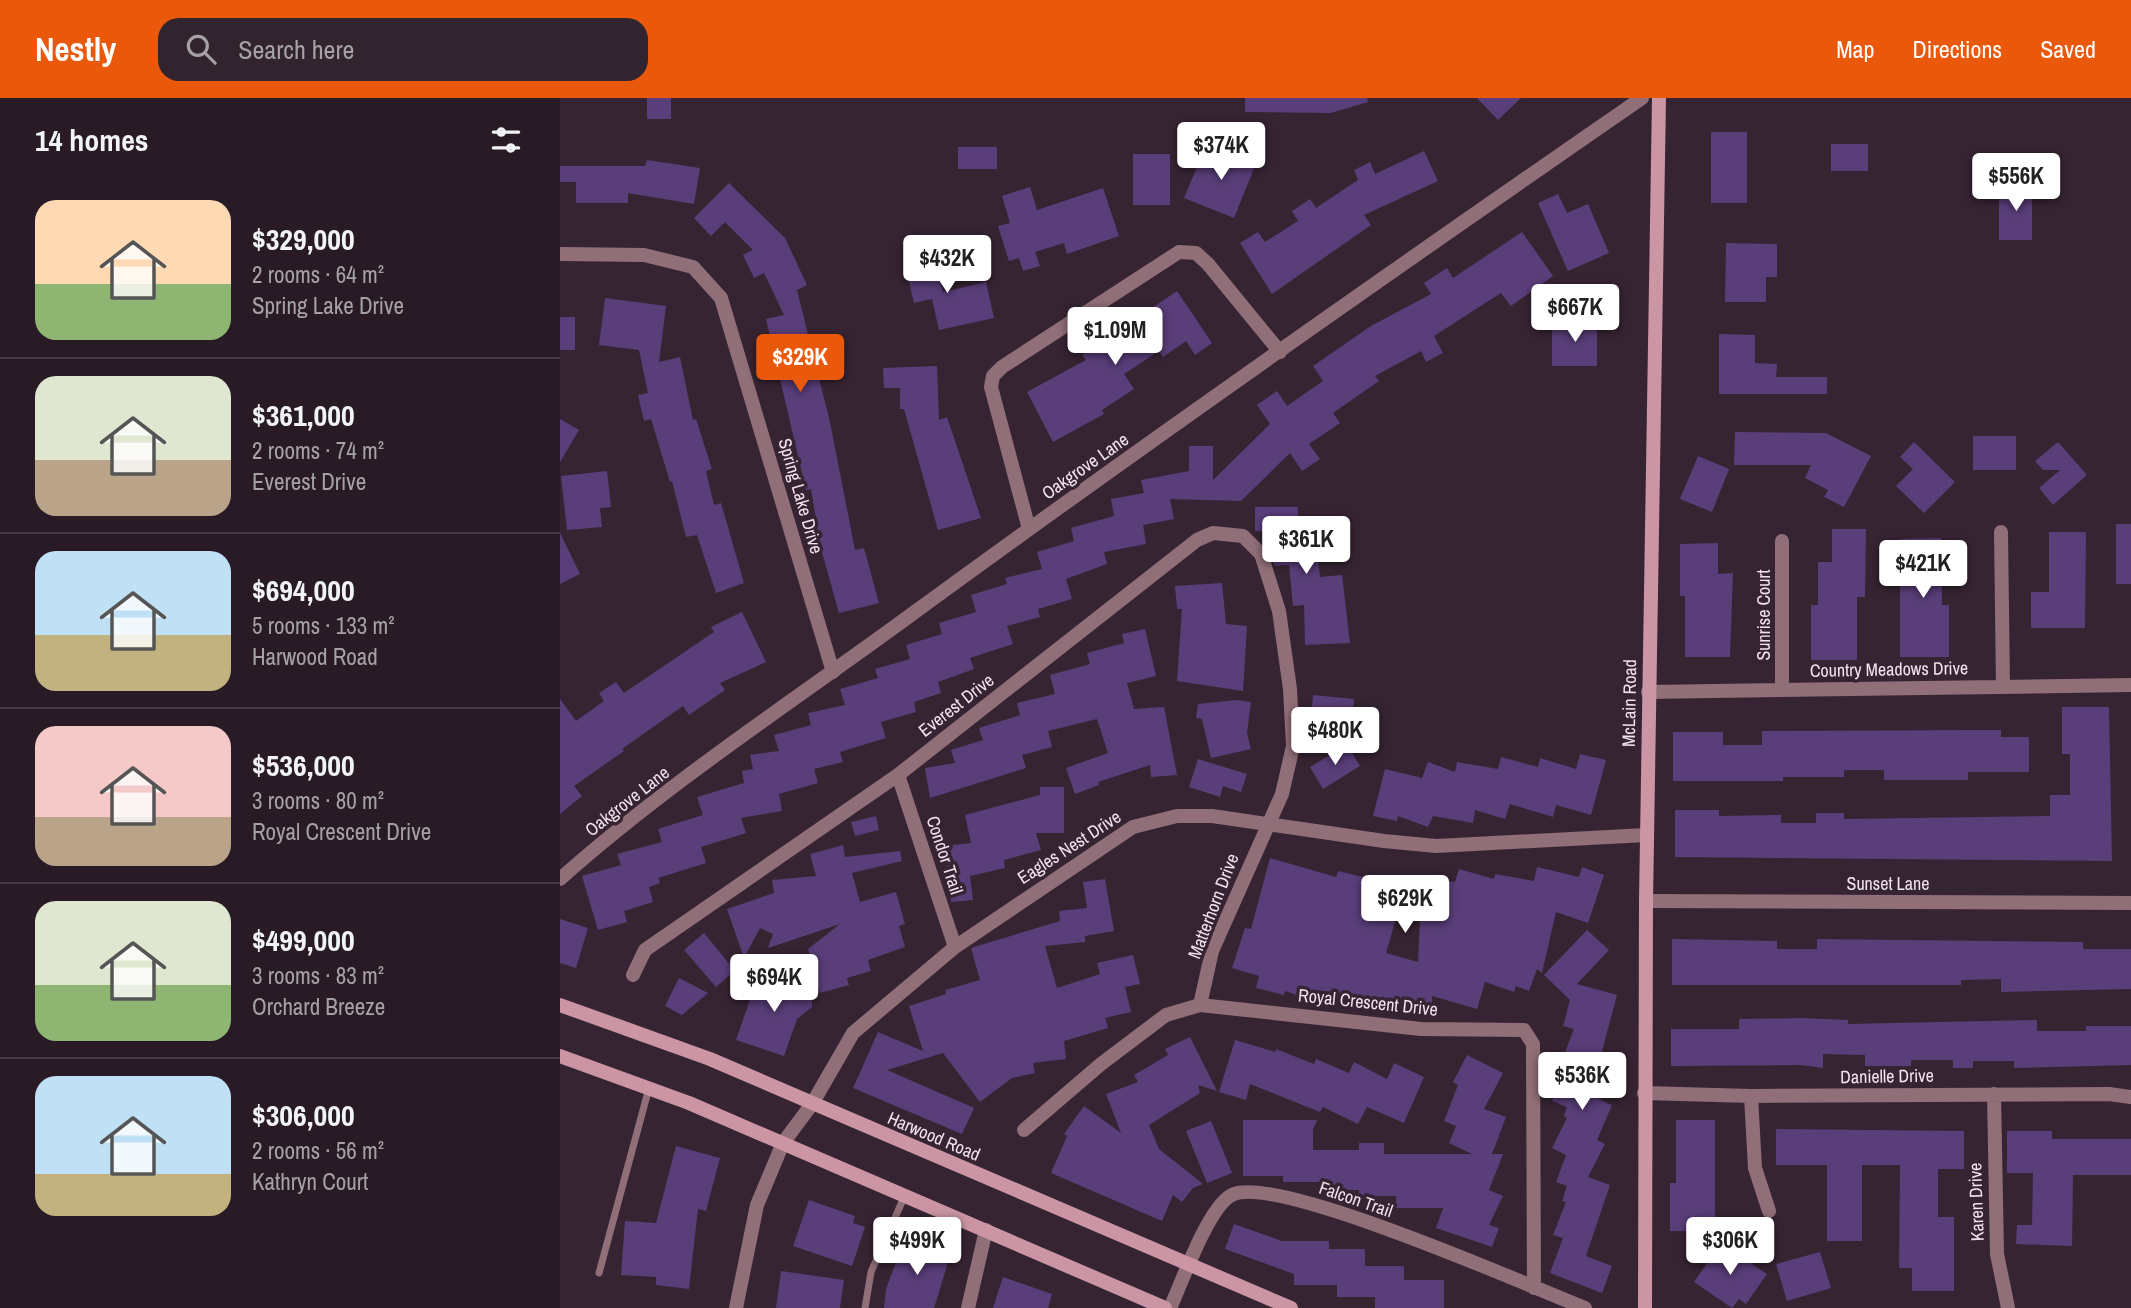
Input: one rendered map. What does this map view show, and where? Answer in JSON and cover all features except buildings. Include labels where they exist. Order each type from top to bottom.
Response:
[{"type":"main road","name":"McLain Road","points":[[1645,1308],[1646,835],[1659,98]]},
{"type":"main road","name":"Harwood Road","points":[[560,1005],[710,1059],[1290,1308]]},
{"type":"main road","points":[[560,1056],[649,1088],[783,1143],[1167,1308]]},
{"type":"street","name":"Oakgrove Lane","points":[[560,879],[652,805],[1029,529],[1642,98]]},
{"type":"street","points":[[1029,529],[991,387],[993,376],[1002,367],[1179,252],[1196,253],[1208,264],[1280,352]]},
{"type":"street","name":"Spring Lake Drive","points":[[560,254],[643,255],[693,267],[721,298],[833,672]]},
{"type":"street","points":[[2001,532],[2003,687]]},
{"type":"street","name":"Everest Drive","points":[[633,975],[645,950],[898,775],[1197,540],[1213,533],[1226,533],[1242,536],[1252,544],[1261,554],[1279,611]]},
{"type":"street","name":"Sunrise Court","points":[[1782,541],[1782,690]]},
{"type":"street","name":"Matterhorn Drive","points":[[1200,1004],[1212,951],[1288,776],[1293,746],[1290,689],[1279,611]]},
{"type":"street","name":"Country Meadows Drive","points":[[1648,692],[2131,685]]},
{"type":"street","name":"Condor Trail","points":[[898,775],[955,947]]},
{"type":"street","name":"Eagles Nest Drive","points":[[736,1308],[757,1205],[783,1143],[812,1104],[853,1033],[955,947],[1133,827],[1177,816],[1212,816],[1436,846],[1503,845],[1646,835]]},
{"type":"street","name":"Sunset Lane","points":[[1646,901],[2131,903]]},
{"type":"street","points":[[1024,1130],[1101,1064],[1166,1015],[1200,1004]]},
{"type":"street","name":"Royal Crescent Drive","points":[[1200,1004],[1422,1029],[1524,1030],[1534,1044],[1534,1287]]},
{"type":"street","name":"Danielle Drive","points":[[1644,1093],[1751,1096],[2109,1094],[2131,1097]]},
{"type":"street","name":"Karen Drive","points":[[1994,1094],[1997,1254],[2008,1308]]},
{"type":"street","points":[[1751,1096],[1755,1168],[1769,1212]]},
{"type":"street","name":"Falcon Trail","points":[[1167,1308],[1215,1210],[1234,1193],[1251,1192],[1318,1205],[1585,1308]]},
{"type":"street","points":[[968,1308],[986,1230]]},
{"type":"lane","points":[[599,1273],[649,1088]]},
{"type":"lane","points":[[865,1308],[871,1272],[905,1195]]}]
